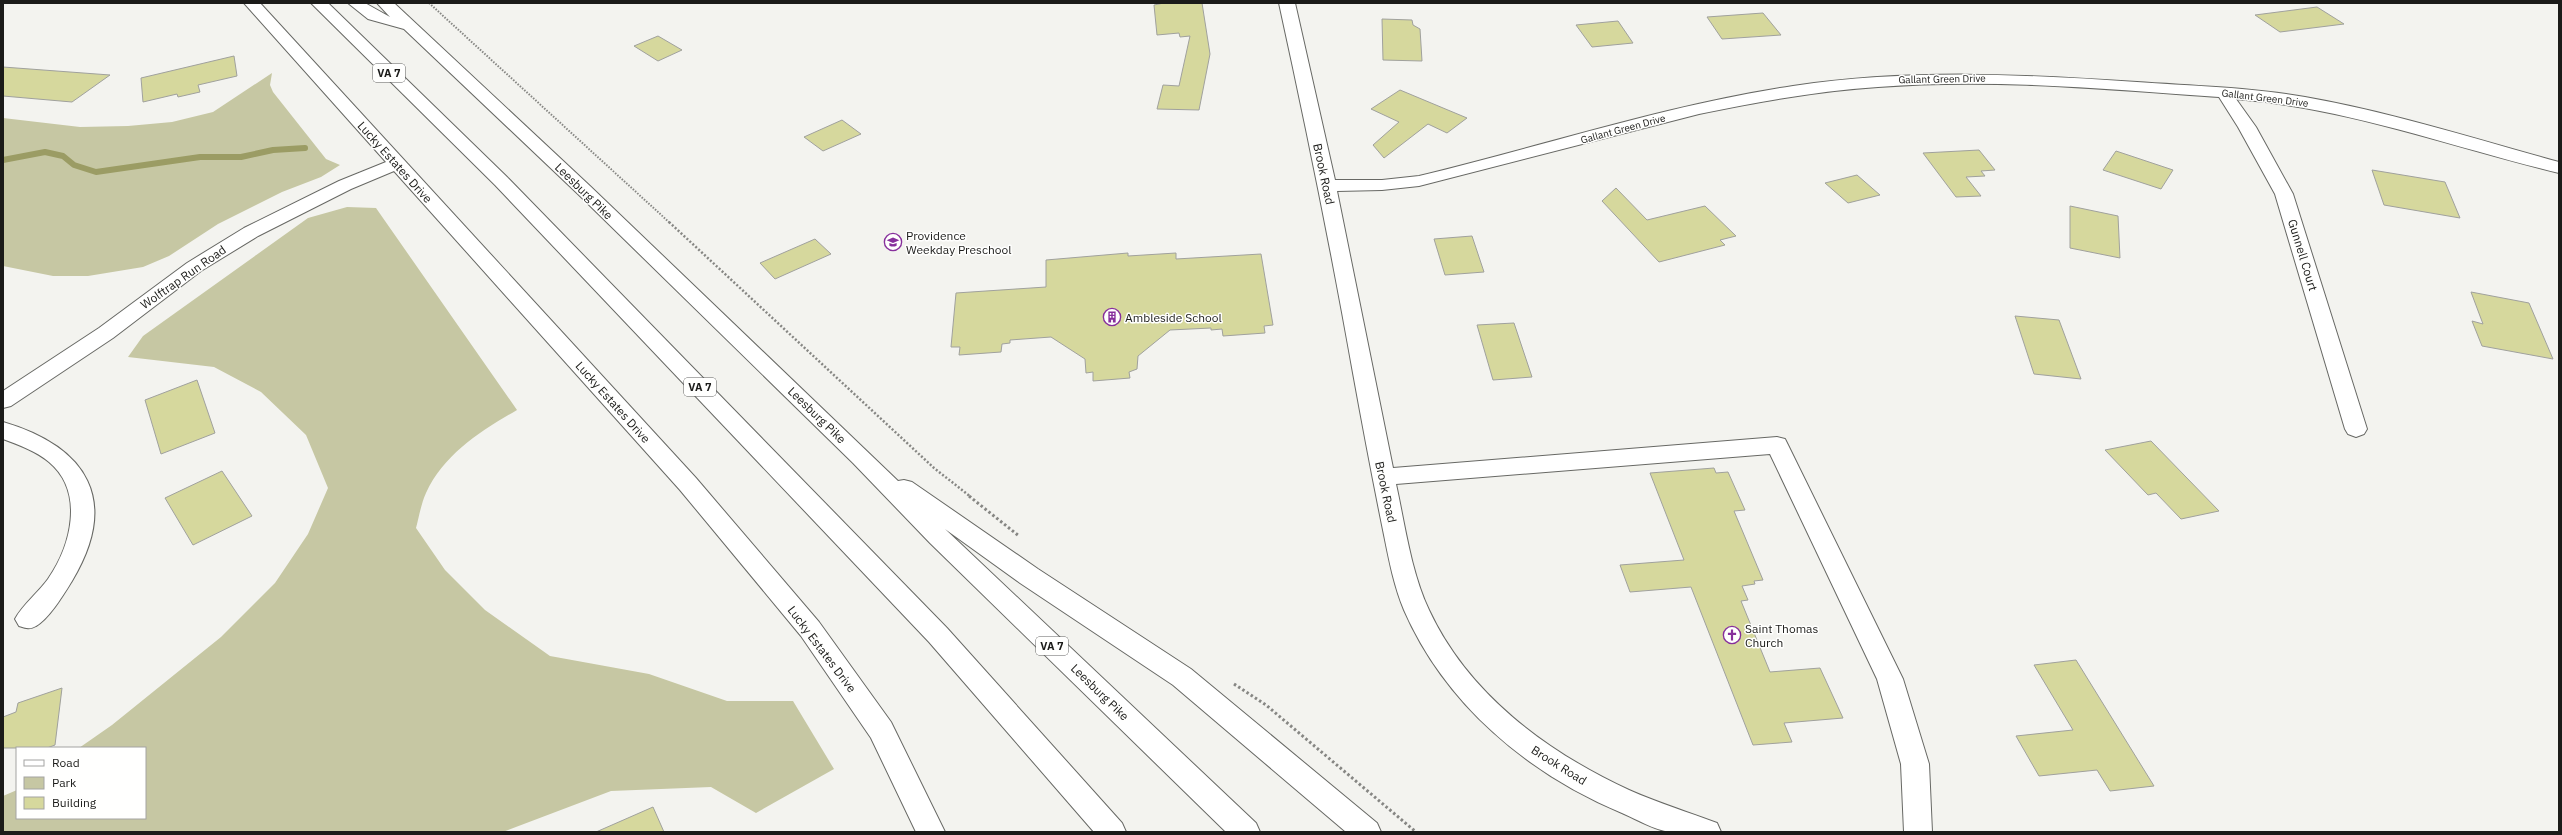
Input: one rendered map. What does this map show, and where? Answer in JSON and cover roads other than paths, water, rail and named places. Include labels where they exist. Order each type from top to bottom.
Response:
[{"type":"main road","name":"Lucky Estates Drive","points":[[252,3],[688,484],[810,629],[881,730],[931,832]]},
{"type":"main road","name":"VA 7","points":[[319,3],[501,181],[938,634],[1112,832]]},
{"type":"main road","points":[[356,3],[366,12],[383,20],[408,25]]},
{"type":"main road","name":"Leesburg Pike","points":[[385,3],[584,190],[861,457],[938,537],[1246,832]]},
{"type":"main road","name":"Brook Road","points":[[1287,3],[1327,186],[1382,477],[1404,572],[1417,611],[1440,654],[1469,692],[1511,734],[1579,778],[1634,807],[1707,832]]},
{"type":"main road","name":"Gallant Green Drive","points":[[1327,186],[1382,185],[1419,181],[1742,100],[1852,83],[1950,78],[2018,79],[2267,97],[2343,110],[2559,168]]},
{"type":"main road","name":"Gunnell Court","points":[[2224,93],[2247,127],[2284,194],[2356,429]]},
{"type":"main road","name":"Wolftrap Run Road","points":[[3,401],[106,333],[194,266],[251,232],[339,188],[397,164]]},
{"type":"main road","points":[[3,430],[43,447],[64,462],[78,484],[84,508],[77,551],[60,582],[28,619]]},
{"type":"main road","points":[[1382,477],[1777,445],[1890,679],[1915,764],[1918,832]]},
{"type":"main road","points":[[861,457],[1029,576],[1182,677],[1367,832]]},
{"type":"waterway","points":[[3,160],[45,152],[63,156],[74,165],[96,172],[200,157],[241,157],[273,150],[305,148]]},
{"type":"place","name":"Providence Weekday Preschool","points":[[893,242]]},
{"type":"place","name":"Ambleside School","points":[[1112,317]]},
{"type":"place","name":"Saint Thomas Church","points":[[1732,635]]}]
